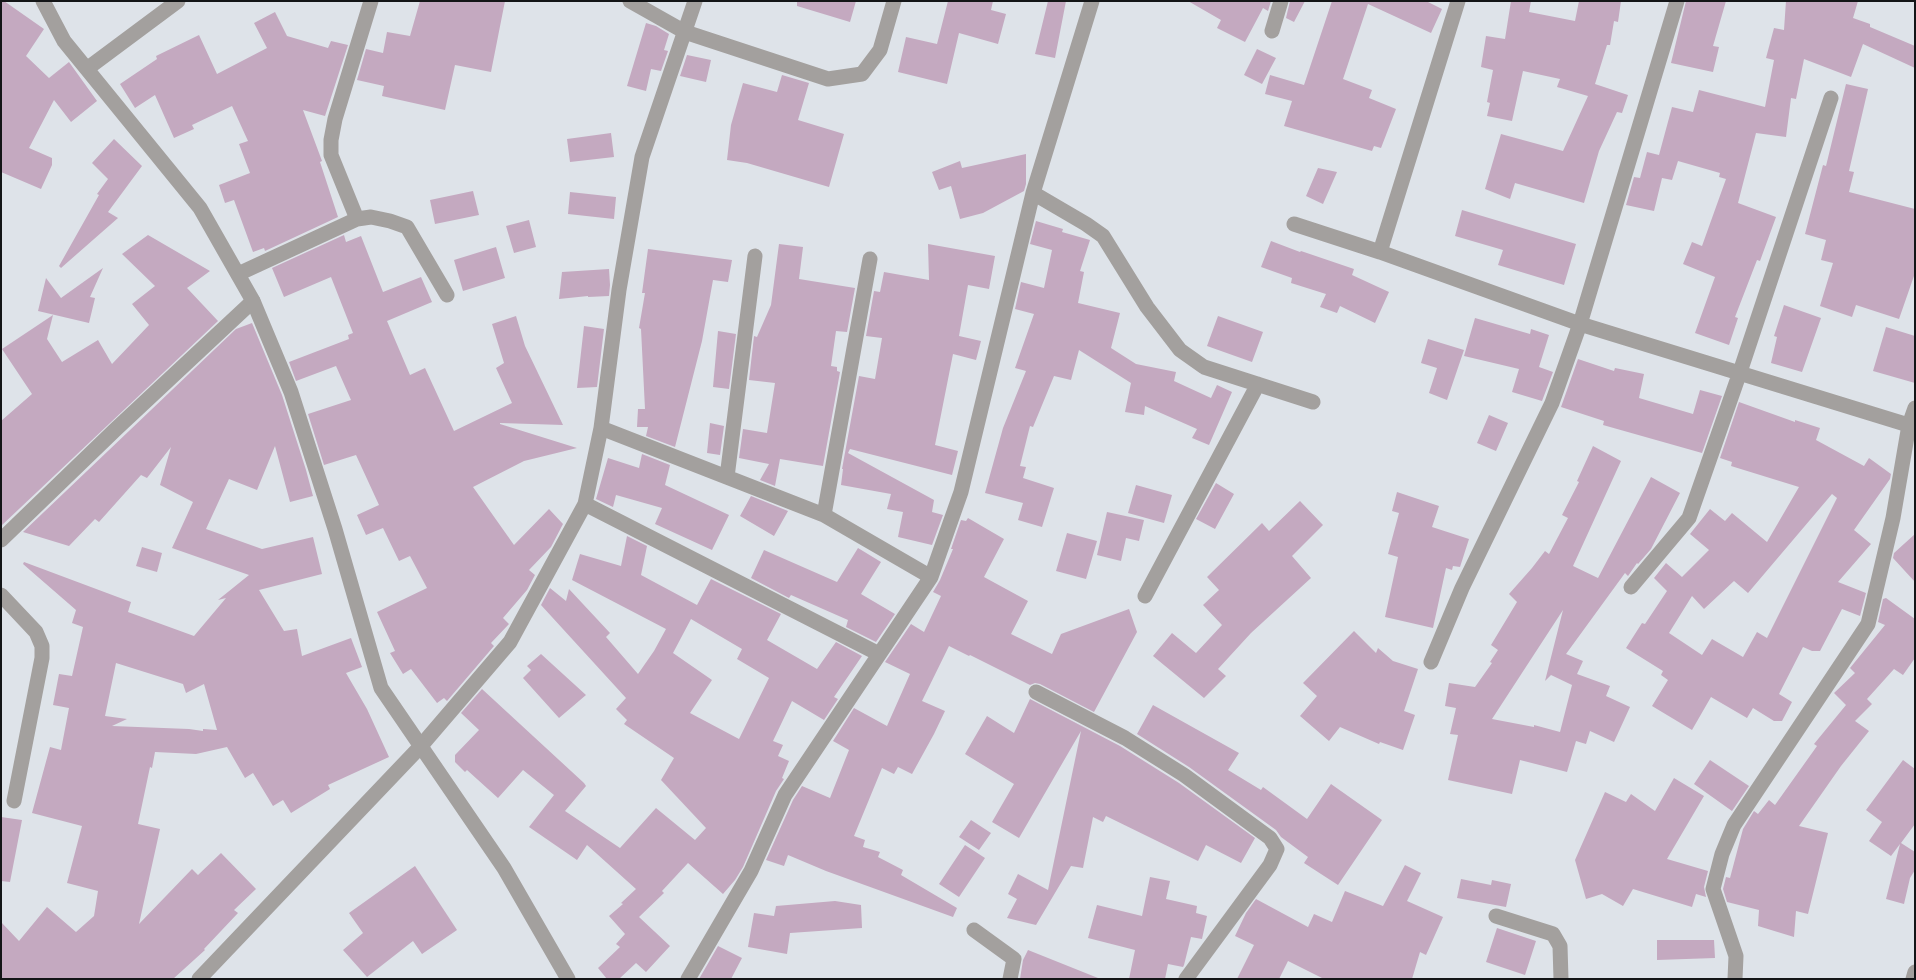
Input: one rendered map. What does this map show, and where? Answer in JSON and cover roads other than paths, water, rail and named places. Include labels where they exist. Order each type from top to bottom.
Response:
[{"type":"street","points":[[43,1],[64,41],[88,68],[200,208],[253,301],[291,392],[335,529],[381,688],[504,868],[568,979]]},
{"type":"street","points":[[88,68],[178,1]]},
{"type":"street","points":[[357,219],[331,155],[331,140],[371,1]]},
{"type":"street","points":[[630,1],[685,32],[828,79],[862,74],[880,50],[894,1]]},
{"type":"street","points":[[199,979],[420,747],[510,642],[585,504],[601,428],[619,290],[642,158],[694,1]]},
{"type":"street","points":[[688,979],[751,871],[785,795],[931,578],[961,492],[1034,193],[1092,1]]},
{"type":"street","points":[[1272,31],[1281,1]]},
{"type":"street","points":[[1380,252],[1458,1]]},
{"type":"street","points":[[1431,662],[1462,588],[1552,403],[1580,324],[1677,1]]},
{"type":"street","points":[[1631,587],[1689,518],[1740,372],[1831,98]]},
{"type":"street","points":[[1034,193],[1103,236],[1147,307],[1180,350],[1204,367],[1313,402]]},
{"type":"street","points":[[238,274],[357,219],[372,217],[407,227],[447,295]]},
{"type":"street","points":[[1294,224],[1380,252],[1580,324],[1912,426]]},
{"type":"street","points":[[726,477],[755,256]]},
{"type":"street","points":[[824,515],[870,259]]},
{"type":"street","points":[[1,540],[253,301]]},
{"type":"street","points":[[1145,596],[1258,384]]},
{"type":"street","points":[[1735,979],[1736,956],[1714,889],[1722,854],[1734,825],[1868,624],[1893,518],[1915,408]]},
{"type":"street","points":[[601,428],[824,515],[931,578]]},
{"type":"street","points":[[585,504],[880,654]]},
{"type":"street","points":[[1,595],[36,632],[42,646],[42,658],[14,801]]},
{"type":"street","points":[[1036,692],[1125,738],[1184,775],[1270,838],[1277,849],[1270,865],[1186,979]]},
{"type":"street","points":[[1496,916],[1553,934],[1560,946],[1561,979]]},
{"type":"street","points":[[974,930],[1014,960],[1010,979]]},
{"type":"street","points":[[1913,979],[1915,972]]}]
